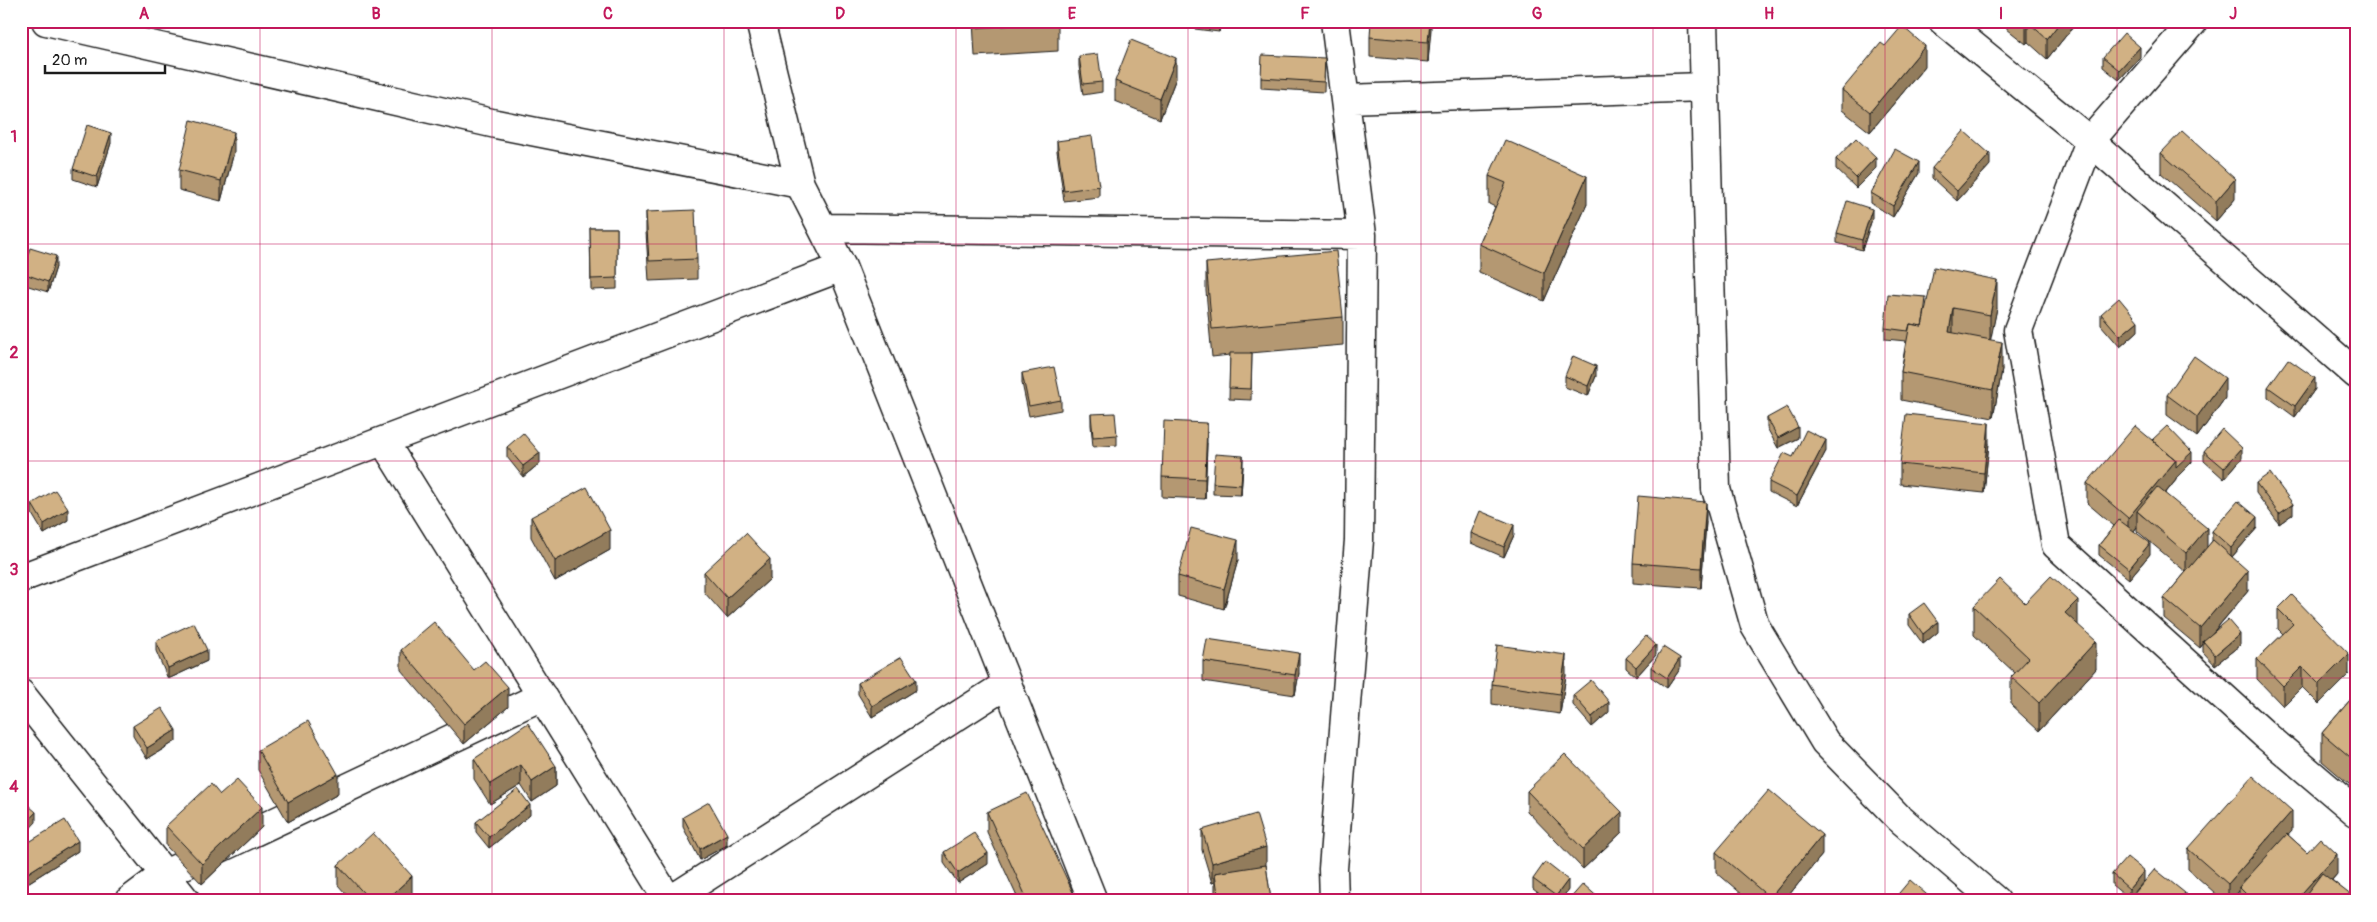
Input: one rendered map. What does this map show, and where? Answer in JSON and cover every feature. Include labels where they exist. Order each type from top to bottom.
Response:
[{"type":"street","points":[[46,21],[496,124],[800,184]]},
{"type":"street","points":[[760,21],[800,184],[842,267],[1093,901]]},
{"type":"street","points":[[1334,901],[1333,869],[1359,540],[1362,235],[1335,21]]},
{"type":"street","points":[[1703,21],[1716,489],[1755,626],[1826,742],[1899,818],[1996,901]]},
{"type":"street","points":[[1943,21],[2090,141],[2356,374]]},
{"type":"street","points":[[2194,21],[2090,141],[2018,330],[2056,545],[2264,734],[2356,812]]},
{"type":"street","points":[[1346,99],[1704,88]]},
{"type":"street","points":[[823,228],[1362,235]]},
{"type":"street","points":[[21,578],[842,267]]},
{"type":"street","points":[[384,442],[669,901],[1007,684]]},
{"type":"street","points":[[21,694],[186,901]]},
{"type":"street","points":[[129,901],[164,874],[542,696]]},
{"type":"building","points":[[975,21],[1058,21],[1058,22],[975,28]]},
{"type":"building","points":[[1371,21],[1430,21],[1428,42],[1370,37]]},
{"type":"building","points":[[2022,21],[2061,21],[2047,39],[2028,22],[2026,24]]},
{"type":"building","points":[[1902,26],[1925,46],[1870,112],[1842,90],[1881,43],[1885,46]]},
{"type":"building","points":[[2124,33],[2140,47],[2119,70],[2103,57]]},
{"type":"building","points":[[1131,40],[1176,58],[1160,99],[1115,81]]},
{"type":"building","points":[[1098,54],[1102,82],[1083,84],[1079,56]]},
{"type":"building","points":[[1262,55],[1325,58],[1324,82],[1261,78]]},
{"type":"building","points":[[191,120],[234,132],[221,181],[179,170]]},
{"type":"building","points":[[87,125],[111,133],[97,177],[73,169]]},
{"type":"building","points":[[1964,131],[1990,154],[1957,191],[1932,168]]},
{"type":"building","points":[[2182,131],[2235,179],[2216,201],[2161,153]]},
{"type":"building","points":[[1092,136],[1099,186],[1064,191],[1057,141]]},
{"type":"building","points":[[1856,138],[1876,157],[1856,178],[1836,159]]},
{"type":"building","points":[[1505,140],[1587,176],[1544,273],[1479,244],[1506,183],[1489,176]]},
{"type":"building","points":[[1895,149],[1919,162],[1893,206],[1871,193]]},
{"type":"building","points":[[1847,201],[1872,209],[1862,240],[1837,233]]},
{"type":"building","points":[[695,210],[697,259],[649,261],[646,212]]},
{"type":"building","points":[[590,228],[617,228],[617,278],[591,279]]},
{"type":"building","points":[[30,248],[56,256],[48,282],[22,273]]},
{"type":"building","points":[[1336,251],[1343,317],[1212,329],[1206,263]]},
{"type":"building","points":[[1934,267],[1997,280],[1990,315],[1953,308],[1949,332],[2002,342],[1993,390],[1901,372],[1910,324],[1922,326]]},
{"type":"building","points":[[1888,294],[1926,297],[1922,326],[1910,324],[1908,331],[1885,328]]},
{"type":"building","points":[[2119,298],[2138,321],[2120,336],[2101,314]]},
{"type":"building","points":[[1230,353],[1252,353],[1251,389],[1229,388]]},
{"type":"building","points":[[1573,356],[1596,366],[1588,386],[1565,376]]},
{"type":"building","points":[[2194,356],[2225,378],[2197,417],[2167,395]]},
{"type":"building","points":[[2288,359],[2315,378],[2295,406],[2268,387]]},
{"type":"building","points":[[1054,367],[1061,400],[1029,406],[1022,373]]},
{"type":"building","points":[[1787,407],[1798,427],[1778,438],[1767,418]]},
{"type":"building","points":[[1115,413],[1117,435],[1093,437],[1091,414]]},
{"type":"building","points":[[1906,414],[1989,423],[1984,473],[1900,464]]},
{"type":"building","points":[[1164,421],[1207,423],[1205,479],[1162,477]]},
{"type":"building","points":[[2135,426],[2176,460],[2128,518],[2087,483]]},
{"type":"building","points":[[2167,426],[2192,452],[2176,467],[2176,460],[2152,440]]},
{"type":"building","points":[[2222,429],[2242,448],[2224,468],[2204,451]]},
{"type":"building","points":[[1806,430],[1826,440],[1797,496],[1769,482],[1784,453],[1793,457]]},
{"type":"building","points":[[523,433],[540,453],[523,466],[507,447]]},
{"type":"building","points":[[1215,454],[1243,456],[1241,485],[1213,483]]},
{"type":"building","points":[[2270,473],[2293,504],[2279,514],[2256,483]]},
{"type":"building","points":[[587,487],[610,530],[555,561],[531,517]]},
{"type":"building","points":[[2157,487],[2207,528],[2186,553],[2137,511]]},
{"type":"building","points":[[55,490],[68,509],[44,524],[32,504]]},
{"type":"building","points":[[1638,496],[1706,502],[1701,568],[1633,563]]},
{"type":"building","points":[[2238,501],[2257,517],[2231,548],[2212,531]]},
{"type":"building","points":[[1480,511],[1514,525],[1504,547],[1471,533]]},
{"type":"building","points":[[2119,520],[2150,543],[2129,569],[2099,545]]},
{"type":"building","points":[[1191,528],[1238,540],[1224,589],[1178,576]]},
{"type":"building","points":[[746,533],[770,559],[727,598],[704,572]]},
{"type":"building","points":[[2213,540],[2248,571],[2200,628],[2164,598]]},
{"type":"building","points":[[2051,576],[2078,600],[2065,613],[2096,641],[2039,703],[2011,677],[2029,658],[1974,606],[2000,579],[2025,603]]},
{"type":"building","points":[[2292,595],[2349,654],[2319,684],[2302,667],[2283,686],[2257,659],[2293,624],[2278,609]]},
{"type":"building","points":[[1924,603],[1938,622],[1923,634],[1909,614]]},
{"type":"building","points":[[2228,620],[2240,634],[2215,655],[2203,641]]},
{"type":"building","points":[[434,622],[474,670],[485,661],[508,687],[464,724],[401,650]]},
{"type":"building","points":[[194,623],[207,650],[168,668],[156,641]]},
{"type":"building","points":[[1646,636],[1656,645],[1636,667],[1626,658]]},
{"type":"building","points":[[1207,639],[1299,653],[1295,675],[1203,661]]},
{"type":"building","points":[[1497,645],[1566,655],[1560,694],[1492,684]]},
{"type":"building","points":[[1663,647],[1680,658],[1667,678],[1651,667]]},
{"type":"building","points":[[901,657],[916,680],[872,706],[858,683]]},
{"type":"building","points":[[1591,680],[1609,702],[1592,717],[1573,695]]},
{"type":"building","points":[[2356,693],[2356,762],[2322,733]]},
{"type":"building","points":[[162,708],[176,730],[147,748],[133,726]]},
{"type":"building","points":[[308,721],[338,774],[288,802],[258,750]]},
{"type":"building","points":[[528,723],[556,766],[532,782],[521,765],[490,784],[474,759]]},
{"type":"building","points":[[1565,754],[1622,812],[1583,849],[1527,791]]},
{"type":"building","points":[[2253,776],[2292,811],[2228,884],[2188,849]]},
{"type":"building","points":[[237,780],[262,807],[202,864],[166,826],[211,784],[220,795]]},
{"type":"building","points":[[518,789],[530,805],[489,837],[476,822]]},
{"type":"building","points":[[1769,790],[1822,835],[1770,898],[1716,852]]},
{"type":"building","points":[[1027,793],[1077,901],[1028,901],[987,812]]},
{"type":"building","points":[[21,799],[36,812],[21,828]]},
{"type":"building","points":[[709,802],[727,834],[700,849],[683,817]]},
{"type":"building","points":[[1256,814],[1266,847],[1212,863],[1202,830]]},
{"type":"building","points":[[65,820],[78,841],[23,876],[21,873],[21,847]]},
{"type":"building","points":[[373,833],[412,876],[385,901],[371,901],[338,865]]},
{"type":"building","points":[[974,833],[988,853],[958,873],[944,852]]},
{"type":"building","points":[[2287,834],[2307,852],[2320,838],[2337,854],[2295,901],[2253,901],[2239,887]]},
{"type":"building","points":[[2127,857],[2144,871],[2129,889],[2112,874]]},
{"type":"building","points":[[1545,862],[1568,880],[1556,896],[1533,879]]},
{"type":"building","points":[[1266,865],[1271,900],[1219,901],[1215,873]]},
{"type":"building","points":[[2155,869],[2185,893],[2179,901],[2128,901]]},
{"type":"building","points":[[2322,873],[2356,899],[2356,901],[2301,901]]},
{"type":"building","points":[[1910,880],[1934,901],[1896,901],[1894,899]]},
{"type":"building","points":[[1583,884],[1602,901],[1568,901]]}]
